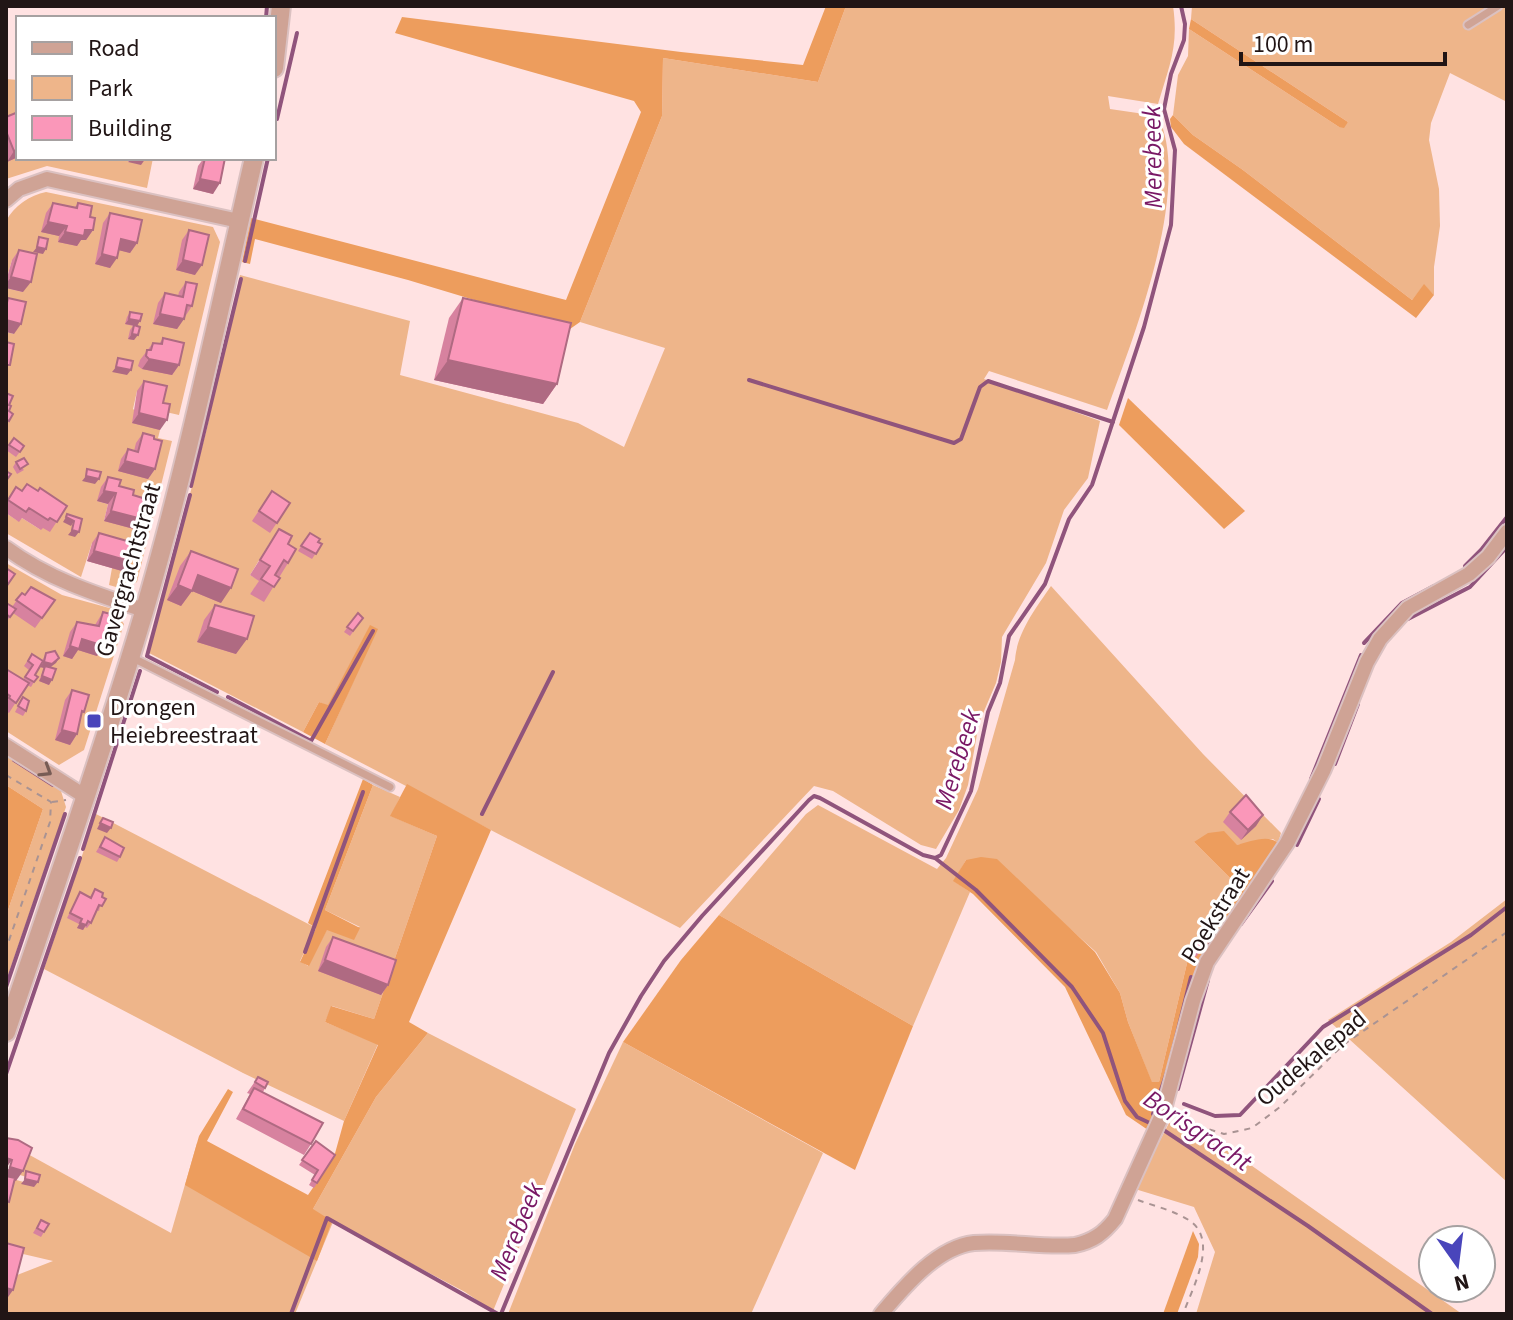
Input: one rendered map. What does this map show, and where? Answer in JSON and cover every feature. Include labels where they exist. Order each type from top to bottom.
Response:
[{"type":"street","points":[[276,50],[281,6]]},
{"type":"street","name":"Gavergrachtstraat","points":[[6,1032],[86,797],[144,610],[170,514],[254,160]]},
{"type":"street","points":[[6,200],[26,186],[47,179],[239,221]]},
{"type":"street","name":"Poekstraat","points":[[881,1314],[927,1268],[956,1248],[973,1243],[1063,1246],[1089,1242],[1102,1234],[1115,1219],[1158,1124],[1207,962],[1287,843],[1324,769],[1367,662],[1380,639],[1408,608],[1469,574],[1488,557],[1507,532]]},
{"type":"street","points":[[6,548],[27,563],[77,588],[144,610]]},
{"type":"street","points":[[6,746],[86,797]]},
{"type":"lane","points":[[1468,25],[1498,6]]},
{"type":"lane","points":[[130,656],[390,787]]},
{"type":"path","points":[[6,775],[51,802],[50,822],[6,949]]},
{"type":"path","name":"Oudekalepad","points":[[1158,1124],[1211,1132],[1239,1133],[1252,1128],[1280,1107],[1343,1045],[1507,932]]},
{"type":"path","points":[[1125,1195],[1189,1220],[1200,1231],[1203,1255],[1183,1314]]},
{"type":"green space","points":[[846,6],[1173,6],[1174,45],[1158,104],[1108,96],[1110,109],[1158,116],[1167,146],[1168,182],[1155,263],[1107,410],[989,371],[984,379],[1100,421],[1088,478],[1064,510],[1046,563],[1002,637],[1001,662],[996,683],[979,723],[968,785],[959,810],[936,849],[921,845],[833,791],[814,786],[680,928],[325,744],[377,629],[370,626],[328,706],[319,702],[303,732],[149,653],[207,428],[240,275],[410,321],[400,375],[578,423],[624,447],[665,348],[580,322],[662,116],[663,58],[818,82]],"holes":[[[269,544],[264,590],[250,594],[260,581],[250,575]]]},
{"type":"green space","points":[[1192,6],[1507,6],[1507,102],[1450,73],[1431,123],[1429,140],[1439,189],[1440,226],[1434,267],[1434,295],[1424,285],[1412,300],[1193,135],[1173,115],[1178,75],[1188,56],[1189,29],[1339,127],[1348,122],[1191,19]]},
{"type":"green space","points":[[6,79],[16,80],[16,121],[6,124]]},
{"type":"green space","points":[[16,158],[16,160],[153,160],[147,188],[47,166],[6,179],[6,160]]},
{"type":"green space","points":[[40,193],[213,227],[220,242],[179,415],[157,410],[137,391],[133,409],[160,430],[158,438],[172,441],[137,582],[123,589],[109,585],[112,568],[92,543],[81,577],[6,533],[6,513],[18,521],[22,518],[41,530],[6,502],[6,332],[14,334],[6,309],[6,288],[23,292],[12,260],[6,281],[6,221],[18,206]],"holes":[[[97,501],[139,509],[104,521],[108,504]]]},
{"type":"green space","points":[[6,563],[62,595],[113,609],[124,624],[84,750],[59,765],[6,731],[6,622],[12,614],[6,610]]},
{"type":"green space","points":[[1051,586],[1203,754],[1281,833],[1278,843],[1273,839],[1237,845],[1194,842],[1238,886],[1188,959],[1159,1082],[1152,1083],[1120,993],[1096,952],[1048,909],[966,860],[954,881],[970,892],[913,1026],[719,915],[806,814],[818,805],[937,869],[946,858],[978,789],[1019,640]]},
{"type":"green space","points":[[6,751],[61,791],[66,807],[6,981],[6,916],[43,809],[6,785]]},
{"type":"green space","points":[[373,785],[400,797],[391,816],[437,836],[374,1019],[332,1006],[325,1022],[378,1044],[344,1121],[243,1073],[44,969],[96,814],[316,928],[300,961],[308,966],[327,929],[360,927],[325,910]]},
{"type":"green space","points":[[1507,899],[1507,1182],[1328,1020],[1451,942]]},
{"type":"green space","points":[[428,1033],[576,1109],[493,1311],[465,1292],[333,1222],[295,1314],[6,1314],[6,1299],[12,1277],[53,1261],[6,1250],[6,1177],[34,1185],[36,1180],[20,1175],[26,1153],[171,1233],[197,1143],[313,1209],[376,1097]]},
{"type":"green space","points":[[623,1042],[823,1153],[751,1314],[508,1314],[575,1144]]},
{"type":"green space","points":[[1169,1123],[1221,1144],[1417,1282],[1417,1304],[1448,1304],[1462,1314],[1196,1314],[1215,1252],[1194,1207],[1135,1189]]},
{"type":"shaded area","points":[[826,6],[846,6],[818,82],[663,58],[662,116],[580,322],[570,329],[408,280],[255,239],[250,264],[242,262],[251,218],[566,300],[641,112],[634,101],[395,33],[402,17],[803,65]]},
{"type":"shaded area","points":[[1191,19],[1348,122],[1344,128],[1189,29]]},
{"type":"shaded area","points":[[1173,115],[1193,135],[1412,300],[1424,284],[1434,295],[1416,318],[1184,144],[1171,127]]},
{"type":"shaded area","points":[[1128,398],[1245,511],[1224,529],[1119,425]]},
{"type":"shaded area","points":[[370,625],[378,629],[325,744],[303,732],[319,702],[328,705]]},
{"type":"shaded area","points":[[363,779],[373,785],[325,910],[360,928],[354,940],[327,930],[309,966],[300,962],[316,928],[308,923]]},
{"type":"shaded area","points":[[407,784],[491,830],[409,1022],[428,1033],[376,1097],[313,1209],[332,1221],[317,1261],[185,1185],[199,1136],[228,1089],[233,1092],[207,1141],[308,1195],[334,1157],[344,1121],[378,1045],[325,1022],[331,1006],[374,1019],[437,836],[390,816]]},
{"type":"shaded area","points":[[6,785],[43,809],[6,916]]},
{"type":"shaded area","points":[[1224,831],[1237,845],[1264,839],[1278,843],[1200,964],[1163,1096],[1148,1130],[1126,1115],[1065,987],[973,894],[953,881],[966,860],[981,857],[997,859],[1095,952],[1120,993],[1152,1082],[1159,1082],[1188,959],[1238,886],[1194,842],[1208,833]]},
{"type":"shaded area","points":[[719,915],[913,1026],[855,1170],[623,1042],[681,960]]},
{"type":"shaded area","points":[[1193,1231],[1199,1244],[1198,1257],[1177,1314],[1163,1314]]},
{"type":"building","points":[[16,113],[16,150],[6,131],[6,117]]},
{"type":"building","points":[[205,160],[225,160],[220,183],[200,179]]},
{"type":"building","points":[[53,203],[77,208],[78,203],[92,206],[90,217],[95,218],[93,230],[85,230],[84,236],[65,232],[67,226],[48,222]]},
{"type":"building","points":[[110,213],[142,220],[137,243],[121,239],[117,258],[102,254]]},
{"type":"building","points":[[189,230],[209,235],[202,265],[183,260]]},
{"type":"building","points":[[39,237],[48,239],[46,249],[37,247]]},
{"type":"building","points":[[19,250],[37,254],[31,282],[11,277]]},
{"type":"building","points":[[186,282],[197,284],[192,306],[187,305],[184,319],[160,314],[165,293],[183,297]]},
{"type":"building","points":[[8,298],[26,302],[21,324],[6,320]]},
{"type":"building","points":[[463,298],[571,323],[557,384],[448,360]]},
{"type":"building","points":[[130,312],[142,314],[140,321],[129,319]]},
{"type":"building","points":[[134,325],[140,327],[138,335],[132,334]]},
{"type":"building","points":[[163,338],[184,343],[179,365],[146,356],[153,343],[162,344]]},
{"type":"building","points":[[6,342],[14,344],[10,365],[6,365]]},
{"type":"building","points":[[118,358],[133,361],[131,370],[116,367]]},
{"type":"building","points":[[144,381],[167,386],[163,403],[170,404],[167,420],[139,413]]},
{"type":"building","points":[[6,393],[13,396],[9,411],[13,414],[9,421],[6,419]]},
{"type":"building","points":[[143,433],[162,441],[155,469],[125,461],[128,449],[138,452]]},
{"type":"building","points":[[14,438],[24,446],[20,452],[9,445]]},
{"type":"building","points":[[24,458],[28,464],[20,469],[16,462]]},
{"type":"building","points":[[87,469],[101,472],[99,479],[86,476]]},
{"type":"building","points":[[108,477],[121,480],[119,486],[134,490],[133,495],[146,499],[142,519],[111,511],[116,493],[104,491]]},
{"type":"building","points":[[27,484],[38,491],[40,488],[67,506],[57,522],[29,508],[26,512],[8,500],[16,487],[22,491]]},
{"type":"building","points":[[272,491],[290,503],[277,523],[259,511]]},
{"type":"building","points":[[67,514],[82,519],[79,532],[72,530],[74,521],[66,517]]},
{"type":"building","points":[[279,529],[292,536],[288,544],[296,549],[288,563],[284,560],[275,575],[280,578],[274,587],[261,579],[270,566],[260,560]]},
{"type":"building","points":[[99,533],[134,543],[129,561],[94,551]]},
{"type":"building","points":[[310,533],[322,544],[316,554],[301,546]]},
{"type":"building","points":[[191,551],[238,569],[231,588],[198,575],[192,591],[178,585]]},
{"type":"building","points":[[6,568],[15,574],[6,587]]},
{"type":"building","points":[[31,587],[55,600],[42,618],[16,600]]},
{"type":"building","points":[[8,604],[16,609],[10,617],[6,614]]},
{"type":"building","points":[[215,605],[254,616],[247,639],[208,627]]},
{"type":"building","points":[[103,612],[114,615],[104,646],[82,639],[79,649],[70,646],[77,622],[99,626]]},
{"type":"building","points":[[358,613],[363,618],[353,631],[347,627]]},
{"type":"building","points":[[55,651],[59,658],[52,664],[44,662],[46,653]]},
{"type":"building","points":[[32,654],[43,661],[34,682],[25,677],[33,665],[28,661]]},
{"type":"building","points":[[45,666],[56,669],[52,680],[42,676]]},
{"type":"building","points":[[6,669],[29,683],[16,703],[6,693]]},
{"type":"building","points":[[72,690],[89,695],[77,734],[62,730]]},
{"type":"building","points":[[23,697],[29,701],[26,711],[18,706]]},
{"type":"building","points":[[1246,795],[1263,815],[1248,830],[1230,812]]},
{"type":"building","points":[[103,818],[113,822],[111,828],[100,823]]},
{"type":"building","points":[[105,837],[124,848],[120,857],[100,847]]},
{"type":"building","points":[[95,889],[103,893],[102,897],[106,899],[102,906],[99,905],[91,923],[80,923],[82,919],[70,913],[80,892],[91,898]]},
{"type":"building","points":[[1199,936],[1207,942],[1200,952],[1192,946]]},
{"type":"building","points":[[333,937],[396,960],[388,985],[325,960]]},
{"type":"building","points":[[258,1077],[268,1082],[265,1088],[255,1082]]},
{"type":"building","points":[[254,1088],[323,1123],[311,1144],[243,1109]]},
{"type":"building","points":[[6,1138],[18,1140],[32,1148],[23,1171],[10,1167],[12,1160],[6,1158]]},
{"type":"building","points":[[316,1141],[335,1155],[317,1183],[312,1180],[318,1170],[302,1160]]},
{"type":"building","points":[[26,1171],[40,1175],[38,1182],[25,1179]]},
{"type":"building","points":[[6,1176],[15,1178],[9,1202],[6,1201]]},
{"type":"building","points":[[41,1220],[49,1224],[44,1232],[37,1228]]},
{"type":"building","points":[[6,1243],[24,1248],[13,1290],[6,1288]]},
{"type":"waterway","points":[[266,16],[267,6]]},
{"type":"waterway","name":"Merebeek","points":[[501,1314],[609,1053],[641,996],[664,961],[702,916],[809,800],[814,796],[820,798],[923,855],[935,858],[941,855],[971,791],[988,712],[1000,683],[1009,636],[1045,584],[1069,519],[1092,485],[1144,327],[1171,225],[1175,150],[1164,109],[1171,74],[1184,40],[1185,24],[1181,6]]},
{"type":"waterway","points":[[277,119],[297,33]]},
{"type":"waterway","points":[[245,261],[268,160]]},
{"type":"waterway","points":[[191,486],[241,279]]},
{"type":"waterway","points":[[749,380],[954,443],[961,439],[980,387],[988,381],[1113,422]]},
{"type":"waterway","points":[[190,495],[147,656],[217,692]]},
{"type":"waterway","points":[[1465,566],[1507,517]]},
{"type":"waterway","points":[[1408,619],[1470,587],[1507,547]]},
{"type":"waterway","points":[[1364,643],[1402,603],[1434,586]]},
{"type":"waterway","points":[[228,697],[311,741],[373,631]]},
{"type":"waterway","points":[[1311,779],[1361,655]]},
{"type":"waterway","points":[[83,849],[140,671]]},
{"type":"waterway","points":[[482,814],[553,672]]},
{"type":"waterway","points":[[1335,764],[1358,704]]},
{"type":"waterway","points":[[14,760],[53,785]]},
{"type":"waterway","points":[[305,952],[363,792]]},
{"type":"waterway","points":[[1297,845],[1319,799]]},
{"type":"waterway","points":[[6,987],[65,814]]},
{"type":"waterway","points":[[6,1074],[80,858]]},
{"type":"waterway","name":"Borisgracht","points":[[935,858],[976,890],[1072,987],[1103,1033],[1125,1101],[1137,1117],[1154,1125]]},
{"type":"waterway","points":[[1241,924],[1272,881]]},
{"type":"waterway","points":[[1184,1104],[1215,1116],[1240,1115],[1323,1027],[1471,935],[1507,907]]},
{"type":"waterway","points":[[1205,951],[1216,936]]},
{"type":"waterway","points":[[1153,1114],[1169,1066],[1191,977]]},
{"type":"waterway","points":[[1178,1089],[1208,980]]},
{"type":"waterway","name":"Borisgracht","points":[[1162,1129],[1308,1226],[1432,1314]]},
{"type":"waterway","points":[[291,1314],[327,1218],[498,1314]]},
{"type":"place","name":"Drongen Heiebreestraat","points":[[94,721]]}]
